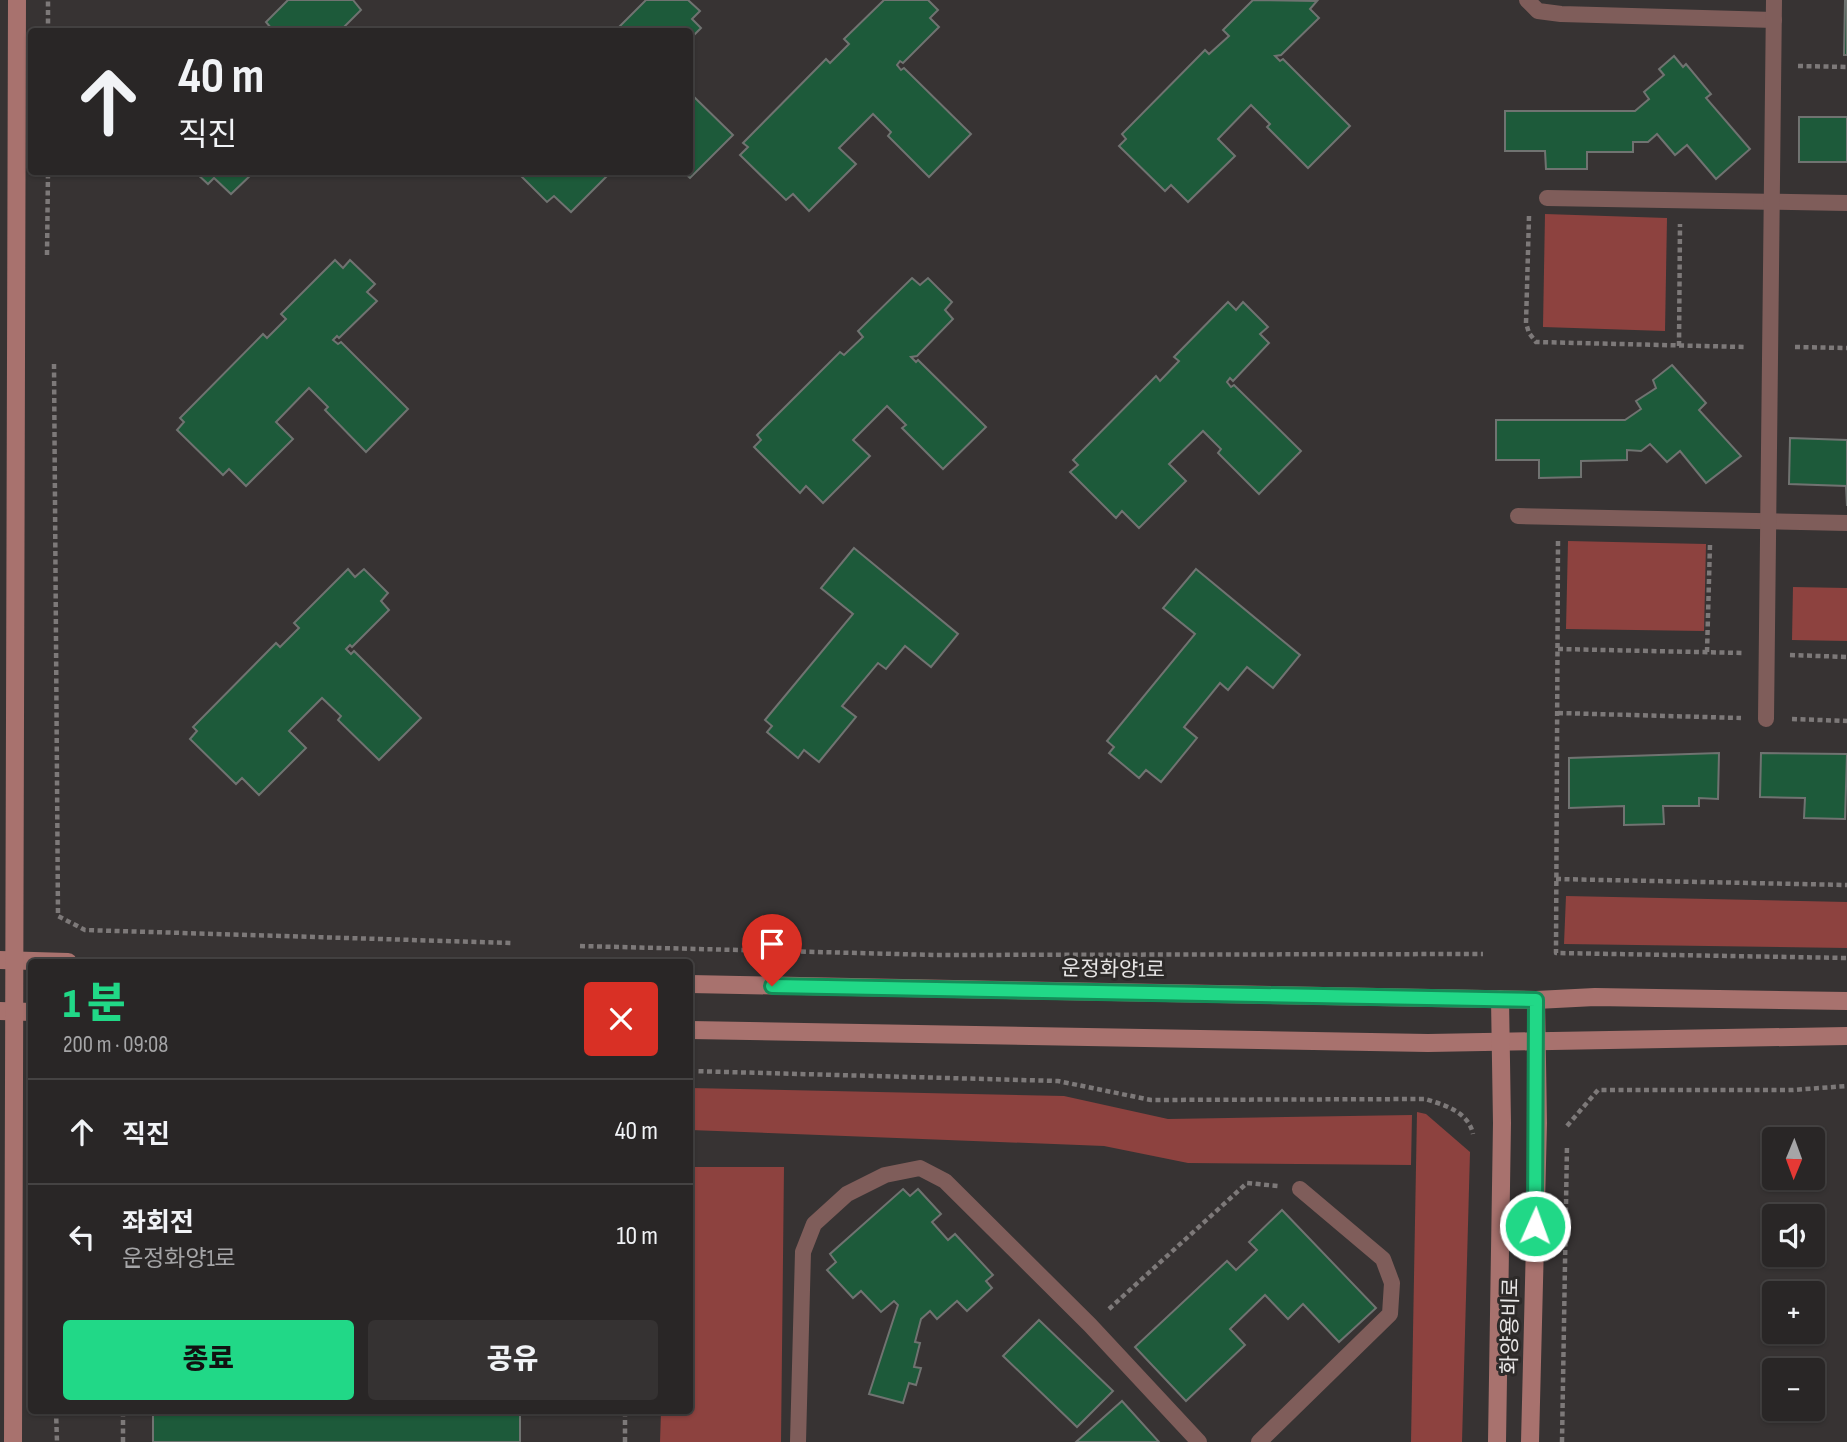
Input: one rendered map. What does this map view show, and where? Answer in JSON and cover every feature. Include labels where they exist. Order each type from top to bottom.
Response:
[{"type":"street","points":[[13,1442],[6,959],[16,0]]},
{"type":"street","points":[[6,959],[28,960]]},
{"type":"street","name":"운정화양1로","points":[[693,984],[1536,1000],[1595,997],[1847,1001]]},
{"type":"street","name":"화양용비로","points":[[1497,1442],[1503,1123],[1500,999]]},
{"type":"street","name":"화양용비로","points":[[1530,1442],[1538,1123],[1536,1000]]},
{"type":"street","points":[[6,1011],[28,1012]]},
{"type":"street","points":[[693,1030],[1500,1044],[1847,1036]]},
{"type":"lane","points":[[1527,0],[1538,11],[1561,14],[1773,20]]},
{"type":"lane","points":[[1766,719],[1774,0]]},
{"type":"lane","points":[[1547,198],[1847,203]]},
{"type":"lane","points":[[1518,516],[1847,523]]},
{"type":"lane","points":[[798,1442],[803,1252],[814,1224],[847,1194],[885,1175],[920,1168],[945,1181],[1090,1325],[1199,1442]]},
{"type":"lane","points":[[1264,1440],[1390,1314],[1392,1283],[1382,1259],[1300,1189]]},
{"type":"path","points":[[48,0],[48,28]]},
{"type":"path","points":[[1772,66],[1847,67]]},
{"type":"path","points":[[47,255],[48,175]]},
{"type":"path","points":[[1547,198],[1531,206],[1529,218],[1526,323],[1536,342],[1847,348]]},
{"type":"path","points":[[1679,346],[1681,201]]},
{"type":"path","points":[[54,364],[58,916],[85,930],[511,943]]},
{"type":"path","points":[[1558,517],[1556,953],[1847,958]]},
{"type":"path","points":[[1707,652],[1710,520]]},
{"type":"path","points":[[1558,649],[1847,657]]},
{"type":"path","points":[[1558,713],[1847,721]]},
{"type":"path","points":[[1556,879],[1847,885]]},
{"type":"path","points":[[580,946],[936,955],[1483,954]]},
{"type":"path","points":[[693,1071],[1058,1081],[1151,1100],[1425,1099],[1455,1109],[1471,1126]]},
{"type":"path","points":[[1562,1442],[1567,1124],[1598,1090],[1792,1090],[1847,1086]]},
{"type":"path","points":[[1090,1325],[1247,1183],[1300,1189]]},
{"type":"path","points":[[56,1414],[57,1442]]},
{"type":"path","points":[[123,1442],[124,1414]]},
{"type":"path","points":[[625,1414],[625,1442]]},
{"type":"shaded area","points":[[1545,214],[1667,218],[1665,331],[1543,327]]},
{"type":"shaded area","points":[[1568,541],[1706,544],[1704,631],[1566,629]]},
{"type":"shaded area","points":[[1793,587],[1847,588],[1847,641],[1792,640]]},
{"type":"shaded area","points":[[1566,896],[1847,902],[1847,948],[1564,944]]},
{"type":"shaded area","points":[[693,1088],[1064,1096],[1168,1119],[1412,1115],[1411,1165],[1188,1163],[1104,1146],[693,1130]]},
{"type":"shaded area","points":[[1417,1112],[1426,1114],[1470,1152],[1462,1442],[1411,1442]]},
{"type":"shaded area","points":[[693,1167],[784,1167],[781,1442],[660,1442],[661,1414],[693,1414]]},
{"type":"building","points":[[288,0],[353,0],[361,10],[343,28],[271,28],[266,22]]},
{"type":"building","points":[[646,0],[688,0],[700,11],[692,19],[701,28],[693,36],[693,28],[618,28]]},
{"type":"building","points":[[884,0],[928,0],[938,10],[930,18],[939,27],[903,63],[900,61],[897,65],[901,70],[904,68],[971,134],[929,177],[888,136],[891,132],[873,114],[839,148],[856,164],[809,211],[793,194],[786,200],[740,155],[748,147],[743,143],[826,59],[830,63],[849,44],[844,39]]},
{"type":"building","points":[[1253,0],[1317,1],[1310,9],[1319,18],[1281,55],[1275,56],[1280,61],[1283,59],[1350,126],[1308,168],[1267,127],[1270,124],[1251,105],[1218,139],[1235,156],[1188,202],[1171,185],[1165,191],[1119,146],[1126,139],[1122,134],[1205,50],[1209,54],[1229,36],[1223,30]]},
{"type":"building","points":[[1847,0],[1847,55],[1844,55]]},
{"type":"building","points":[[1674,56],[1683,67],[1686,64],[1711,94],[1706,98],[1750,149],[1716,179],[1687,145],[1675,155],[1657,134],[1648,142],[1633,142],[1633,152],[1587,152],[1587,169],[1546,169],[1545,151],[1505,151],[1505,111],[1635,111],[1649,99],[1644,92],[1664,75],[1659,69]]},
{"type":"building","points":[[693,96],[733,135],[693,175]]},
{"type":"building","points":[[1799,117],[1847,117],[1847,162],[1799,162]]},
{"type":"building","points":[[198,175],[251,175],[231,194],[214,178],[208,184]]},
{"type":"building","points":[[520,175],[608,175],[571,212],[554,196],[547,202]]},
{"type":"building","points":[[335,260],[343,268],[350,260],[375,284],[367,292],[377,301],[339,338],[337,336],[333,340],[338,344],[341,342],[408,409],[366,452],[325,410],[328,407],[309,388],[276,422],[293,439],[246,486],[229,469],[223,475],[177,430],[184,422],[180,418],[263,334],[267,338],[286,319],[281,314]]},
{"type":"building","points":[[912,278],[920,285],[928,278],[952,302],[945,310],[953,319],[917,356],[911,357],[916,362],[918,360],[986,427],[943,469],[902,428],[906,425],[887,406],[853,440],[870,456],[823,503],[806,486],[800,493],[754,447],[761,440],[757,435],[840,352],[844,355],[863,337],[858,331]]},
{"type":"building","points":[[1228,302],[1236,310],[1243,302],[1268,327],[1260,334],[1269,343],[1233,381],[1230,378],[1227,382],[1231,387],[1234,385],[1301,451],[1259,494],[1218,453],[1221,449],[1203,431],[1169,464],[1186,481],[1139,528],[1122,511],[1116,518],[1070,472],[1078,465],[1073,460],[1156,376],[1160,381],[1179,361],[1174,357]]},
{"type":"building","points":[[1672,365],[1706,403],[1699,410],[1741,456],[1706,483],[1680,451],[1667,462],[1650,444],[1641,451],[1627,450],[1627,460],[1581,461],[1581,477],[1539,478],[1539,460],[1496,460],[1496,420],[1625,420],[1641,409],[1636,401],[1656,388],[1653,380]]},
{"type":"building","points":[[1790,438],[1847,440],[1847,506],[1846,486],[1789,484]]},
{"type":"building","points":[[854,548],[958,634],[931,667],[905,646],[886,669],[878,663],[842,706],[856,717],[819,762],[804,750],[798,758],[767,732],[772,726],[765,720],[853,614],[821,588]]},
{"type":"building","points":[[348,569],[355,577],[364,569],[388,593],[381,601],[389,610],[352,647],[350,645],[346,649],[351,654],[354,651],[421,718],[379,760],[338,720],[341,716],[322,698],[289,731],[306,748],[259,795],[242,778],[236,784],[190,739],[197,731],[193,727],[276,643],[280,647],[299,628],[294,623]]},
{"type":"building","points":[[1196,569],[1300,655],[1273,688],[1247,667],[1228,690],[1220,683],[1184,727],[1197,738],[1161,782],[1146,770],[1139,778],[1109,753],[1114,747],[1107,741],[1195,634],[1163,608]]},
{"type":"building","points":[[1719,753],[1718,799],[1699,798],[1699,806],[1663,806],[1664,824],[1624,825],[1624,806],[1569,808],[1569,758]]},
{"type":"building","points":[[1761,753],[1847,754],[1845,819],[1804,818],[1805,798],[1760,797]]},
{"type":"building","points":[[903,1189],[910,1196],[918,1189],[941,1214],[932,1222],[948,1240],[955,1234],[993,1275],[986,1281],[992,1288],[967,1311],[957,1301],[937,1319],[930,1311],[921,1319],[915,1342],[920,1343],[914,1367],[921,1368],[916,1385],[909,1383],[903,1403],[869,1394],[898,1305],[894,1301],[881,1312],[861,1291],[853,1298],[827,1270],[836,1262],[830,1254]]},
{"type":"building","points":[[1282,1210],[1376,1308],[1339,1342],[1303,1304],[1288,1319],[1265,1295],[1230,1329],[1245,1345],[1186,1401],[1135,1347],[1227,1261],[1236,1270],[1257,1250],[1249,1242]]},
{"type":"building","points":[[1039,1320],[1113,1391],[1077,1427],[1003,1356]]},
{"type":"building","points":[[1122,1401],[1159,1442],[1076,1442]]},
{"type":"building","points":[[153,1414],[520,1414],[520,1442],[153,1442]]},
{"type":"route","points":[[772,986],[1536,1000],[1538,1123],[1535,1226]]}]
